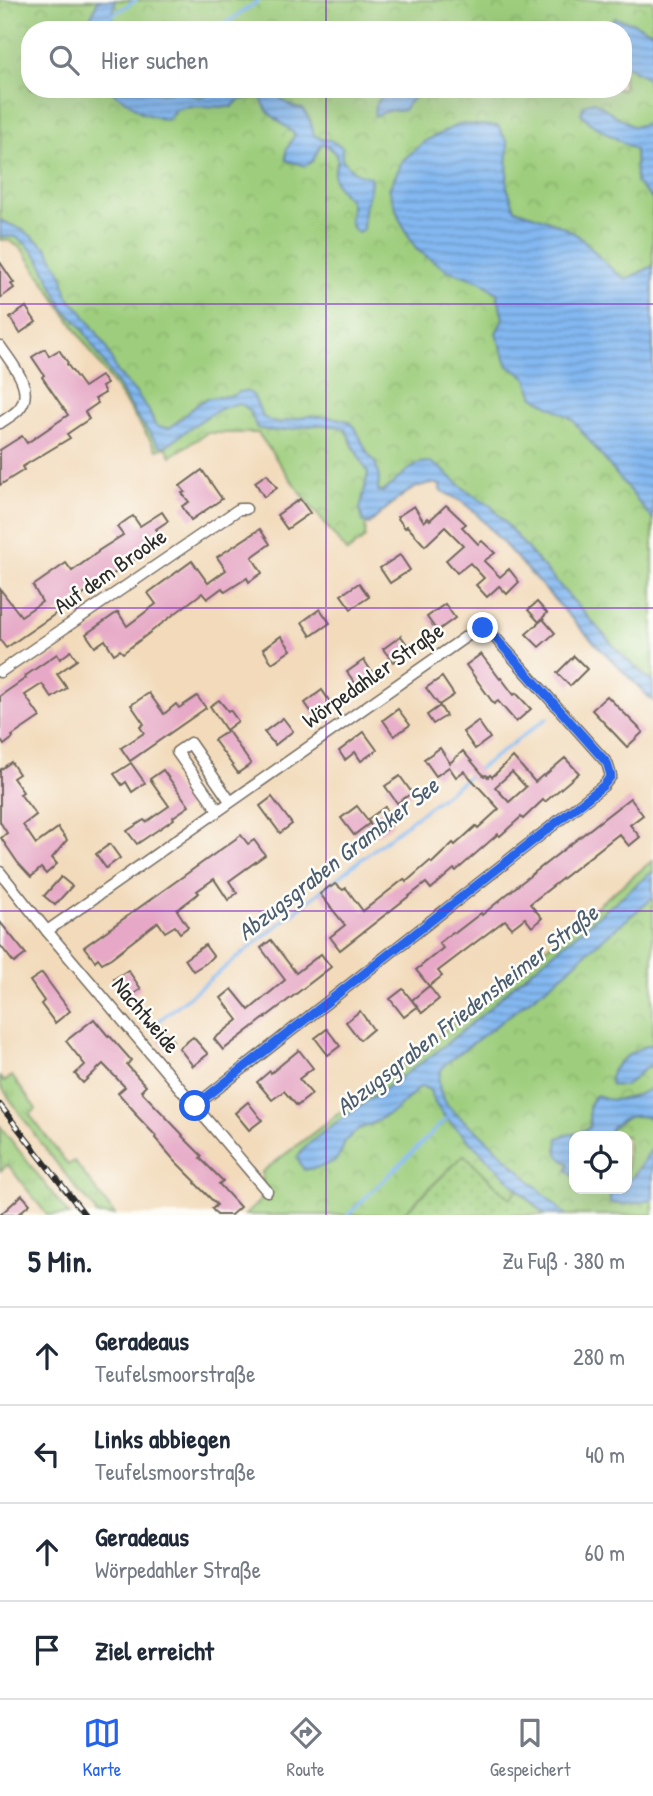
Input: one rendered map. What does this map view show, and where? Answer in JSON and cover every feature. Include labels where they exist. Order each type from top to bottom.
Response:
[{"type":"street","points":[[0,346],[24,384],[24,397],[19,410],[0,423]]},
{"type":"street","name":"Auf dem Brooke","points":[[0,673],[198,536],[239,509],[246,509]]},
{"type":"street","name":"Wörpedahler Straße","points":[[47,931],[474,631],[483,628],[491,633],[607,763],[611,776],[603,786],[195,1106]]},
{"type":"street","points":[[218,810],[177,752],[190,743],[230,801]]},
{"type":"street","name":"Nachtweide","points":[[2,880],[195,1106],[260,1189]]},
{"type":"green space","points":[[0,0],[653,0],[653,701],[583,631],[475,512],[440,490],[440,485],[422,485],[402,496],[366,524],[365,538],[347,552],[258,433],[207,433],[171,456],[166,447],[157,450],[22,249],[8,240],[0,240]]},
{"type":"green space","points":[[653,860],[653,1215],[545,1215],[517,1189],[511,1199],[464,1155],[402,1215],[245,1215],[263,1198],[262,1172],[406,1062]]},
{"type":"green space","points":[[12,1076],[36,1109],[30,1115],[68,1165],[74,1161],[115,1215],[97,1215],[40,1142],[0,1085],[0,1077],[4,1082]]},
{"type":"green space","points":[[0,1126],[69,1215],[47,1215],[8,1165],[0,1171]]},
{"type":"green space","points":[[464,1155],[510,1199],[517,1189],[545,1215],[402,1215]]},
{"type":"water","points":[[97,0],[115,0],[113,21],[89,21]]},
{"type":"water","points":[[632,22],[653,32],[653,99],[646,77],[632,69]]},
{"type":"water","points":[[121,98],[248,98],[239,100],[232,107],[188,106],[176,109],[167,120],[142,113]]},
{"type":"water","points":[[261,98],[281,98],[294,107],[303,109],[314,135],[342,147],[342,159],[349,167],[371,177],[363,229],[358,233],[350,220],[350,201],[335,181],[334,173],[338,160],[334,152],[322,143],[312,162],[305,166],[286,160],[286,151],[295,134],[268,112]]},
{"type":"water","points":[[380,98],[415,98],[404,110],[391,110],[375,116]]},
{"type":"water","points":[[593,101],[634,127],[650,122],[653,114],[653,200],[636,183],[635,150],[590,123],[581,113],[584,105]]},
{"type":"water","points":[[459,124],[498,126],[508,143],[507,187],[515,209],[565,228],[581,238],[613,270],[626,279],[653,266],[653,520],[572,419],[534,397],[526,377],[508,366],[496,333],[503,319],[497,293],[480,281],[447,270],[416,249],[400,220],[389,189],[403,160],[425,141]]},
{"type":"water","points":[[0,220],[23,230],[47,248],[62,274],[67,295],[104,343],[118,373],[136,393],[158,427],[170,428],[200,402],[209,398],[246,391],[253,395],[263,417],[270,421],[278,423],[309,416],[348,421],[356,429],[376,464],[378,491],[383,492],[420,463],[430,462],[491,506],[622,655],[653,683],[653,701],[583,631],[475,512],[440,490],[440,485],[421,485],[392,503],[369,524],[363,522],[360,510],[368,473],[344,428],[319,425],[265,430],[257,428],[247,408],[240,404],[219,410],[166,446],[159,445],[136,415],[80,325],[64,309],[39,258],[16,237],[0,236]]},
{"type":"water","points":[[653,871],[653,898],[565,973],[447,1062],[441,1070],[440,1090],[449,1107],[566,1215],[545,1215],[445,1117],[432,1098],[430,1090],[421,1086],[396,1110],[359,1129],[345,1141],[335,1161],[304,1170],[297,1158],[306,1146],[435,1053]]},
{"type":"water","points":[[653,1044],[653,1065],[625,1086],[611,1085],[612,1071],[623,1059]]},
{"type":"water","points":[[653,1087],[653,1115],[650,1118],[633,1116],[623,1119],[610,1131],[583,1131],[590,1127],[590,1105],[597,1095],[618,1100]]},
{"type":"water","points":[[569,1134],[569,1164],[558,1153],[557,1147],[558,1138]]},
{"type":"water","points":[[653,1147],[653,1200],[624,1205],[610,1203],[610,1194],[632,1194],[632,1177]]},
{"type":"building","points":[[0,262],[14,283],[11,284],[14,288],[0,298]]},
{"type":"building","points":[[26,307],[36,322],[20,333],[10,318]]},
{"type":"building","points":[[45,349],[49,356],[59,350],[84,387],[101,376],[107,384],[102,387],[105,393],[95,399],[98,403],[85,412],[89,419],[67,434],[70,438],[22,467],[24,470],[0,485],[0,450],[22,436],[27,443],[68,415],[32,357]]},
{"type":"building","points":[[202,470],[222,499],[191,520],[182,506],[189,502],[180,486]]},
{"type":"building","points":[[267,474],[277,488],[264,497],[255,482]]},
{"type":"building","points":[[300,499],[310,513],[287,529],[277,515]]},
{"type":"building","points":[[446,505],[466,524],[462,527],[478,544],[482,541],[495,553],[484,561],[500,577],[509,569],[519,582],[507,594],[499,586],[487,597],[476,585],[484,578],[470,563],[457,573],[446,560],[463,545],[445,527],[425,546],[397,517],[414,506],[424,522]]},
{"type":"building","points":[[162,512],[168,521],[156,529],[161,541],[6,648],[0,640],[0,589],[21,616],[42,602],[33,586],[66,563],[72,571],[123,535],[117,527],[133,516],[140,526]]},
{"type":"building","points":[[260,529],[270,544],[252,557],[262,573],[249,582],[247,578],[225,592],[222,588],[207,599],[202,593],[123,653],[120,650],[114,654],[105,640],[95,647],[86,634],[118,612],[127,626],[156,604],[148,593],[192,561],[208,583],[226,570],[217,557]]},
{"type":"building","points":[[400,555],[410,570],[390,583],[380,568]]},
{"type":"building","points":[[359,583],[369,597],[351,609],[341,595]]},
{"type":"building","points":[[537,602],[547,613],[539,622],[528,610]]},
{"type":"building","points":[[445,604],[455,618],[437,631],[427,617]]},
{"type":"building","points":[[320,609],[330,623],[311,636],[302,622]]},
{"type":"building","points":[[543,619],[555,633],[539,647],[526,634]]},
{"type":"building","points":[[281,636],[291,650],[272,663],[263,649]]},
{"type":"building","points":[[401,636],[411,650],[393,662],[383,649]]},
{"type":"building","points":[[71,651],[77,660],[57,674],[67,688],[52,698],[42,684],[25,695],[40,717],[12,736],[4,745],[0,739],[0,696],[57,654],[60,659]]},
{"type":"building","points":[[481,654],[514,695],[516,693],[531,709],[516,722],[498,701],[494,704],[466,665]]},
{"type":"building","points":[[574,656],[587,669],[570,686],[557,673]]},
{"type":"building","points":[[364,660],[374,675],[358,687],[347,672]]},
{"type":"building","points":[[442,677],[454,695],[439,705],[426,688]]},
{"type":"building","points":[[322,690],[332,705],[315,717],[305,703]]},
{"type":"building","points":[[149,693],[164,714],[176,704],[179,708],[197,696],[206,708],[130,761],[121,748],[144,733],[140,727],[144,724],[131,705]]},
{"type":"building","points":[[607,696],[643,732],[627,747],[592,710]]},
{"type":"building","points":[[219,700],[238,721],[226,730],[210,706]]},
{"type":"building","points":[[440,706],[446,716],[433,724],[427,715]]},
{"type":"building","points":[[398,709],[410,725],[394,736],[383,720]]},
{"type":"building","points":[[283,718],[293,731],[275,745],[264,732]]},
{"type":"building","points":[[478,721],[490,738],[475,749],[463,732]]},
{"type":"building","points":[[228,731],[251,764],[238,773],[214,740]]},
{"type":"building","points":[[364,732],[377,750],[361,761],[355,752],[345,760],[339,751]]},
{"type":"building","points":[[440,748],[450,763],[463,751],[484,776],[492,777],[513,757],[535,782],[565,758],[579,773],[523,819],[521,817],[500,836],[498,834],[456,871],[454,869],[431,889],[426,883],[340,950],[330,937],[345,925],[320,894],[335,884],[343,890],[346,888],[363,911],[404,879],[406,882],[430,861],[432,863],[453,843],[455,845],[476,826],[478,828],[499,809],[464,771],[456,777],[449,767],[436,776],[424,759]],"holes":[[[512,772],[526,787],[509,802],[495,787]]]},
{"type":"building","points":[[11,762],[19,774],[13,778],[23,792],[20,794],[36,815],[23,825],[36,844],[58,828],[67,840],[52,858],[57,864],[46,874],[41,868],[31,877],[1,838],[7,833],[0,822],[0,770]]},
{"type":"building","points":[[131,763],[145,783],[132,792],[126,782],[122,785],[114,774]]},
{"type":"building","points":[[163,770],[189,806],[137,844],[127,831],[169,806],[150,779]]},
{"type":"building","points":[[400,776],[412,793],[397,803],[385,786]]},
{"type":"building","points":[[272,797],[292,824],[280,833],[260,806]]},
{"type":"building","points":[[630,798],[643,815],[630,825],[640,837],[629,846],[619,834],[530,904],[542,918],[532,927],[525,918],[512,928],[505,920],[438,971],[442,976],[429,986],[416,970],[443,948],[439,943],[481,913],[482,915]]},
{"type":"building","points":[[357,806],[370,823],[354,835],[341,818]]},
{"type":"building","points":[[385,807],[393,824],[378,835],[367,820]]},
{"type":"building","points":[[241,835],[248,844],[254,840],[265,855],[229,881],[237,893],[228,900],[214,879],[177,910],[188,927],[180,933],[175,926],[165,932],[158,922],[102,963],[98,958],[95,961],[84,947]]},
{"type":"building","points":[[110,844],[120,858],[106,868],[96,854]]},
{"type":"building","points":[[61,877],[72,886],[55,905],[44,896]]},
{"type":"building","points":[[0,922],[26,954],[14,963],[0,945]]},
{"type":"building","points":[[271,940],[296,973],[321,954],[331,967],[223,1050],[214,1039],[238,1020],[221,998],[232,989],[249,1010],[285,980],[261,948]]},
{"type":"building","points":[[205,945],[213,956],[193,971],[185,959]]},
{"type":"building","points":[[128,970],[141,989],[128,998],[114,979]]},
{"type":"building","points":[[42,973],[70,1011],[55,1023],[41,1004],[44,1001],[30,981]]},
{"type":"building","points":[[429,986],[439,999],[422,1013],[412,1000]]},
{"type":"building","points":[[403,989],[417,1007],[404,1017],[390,999]]},
{"type":"building","points":[[360,1011],[373,1029],[360,1040],[346,1022]]},
{"type":"building","points":[[94,1019],[131,1060],[127,1065],[146,1086],[141,1091],[223,1181],[219,1184],[240,1207],[231,1215],[217,1215],[212,1209],[217,1205],[174,1160],[118,1093],[125,1087],[103,1064],[83,1083],[75,1074],[85,1065],[66,1041]]},
{"type":"building","points":[[160,1025],[173,1041],[165,1048],[152,1032]]},
{"type":"building","points":[[327,1029],[340,1046],[328,1055],[315,1038]]},
{"type":"building","points":[[193,1037],[208,1054],[193,1066],[179,1048]]},
{"type":"building","points":[[299,1050],[313,1068],[299,1079],[312,1094],[297,1106],[284,1091],[272,1100],[257,1082]]},
{"type":"building","points":[[248,1102],[262,1120],[249,1130],[235,1113]]},
{"type":"building","points":[[22,1195],[30,1204],[17,1215],[0,1215]]},
{"type":"waterway","points":[[111,16],[136,0]]},
{"type":"waterway","points":[[228,21],[260,0]]},
{"type":"waterway","name":"Abzugsgraben Grambker See","points":[[151,1027],[298,909],[547,718]]},
{"type":"waterway","points":[[348,1215],[449,1116]]},
{"type":"railway","points":[[0,1105],[85,1215]]},
{"type":"route","points":[[195,1106],[603,786],[611,776],[607,763],[491,633],[483,628]]},
{"type":"water label","name":"Abzugsgraben Friedensheimer Straße","points":[[467,1010]]}]
